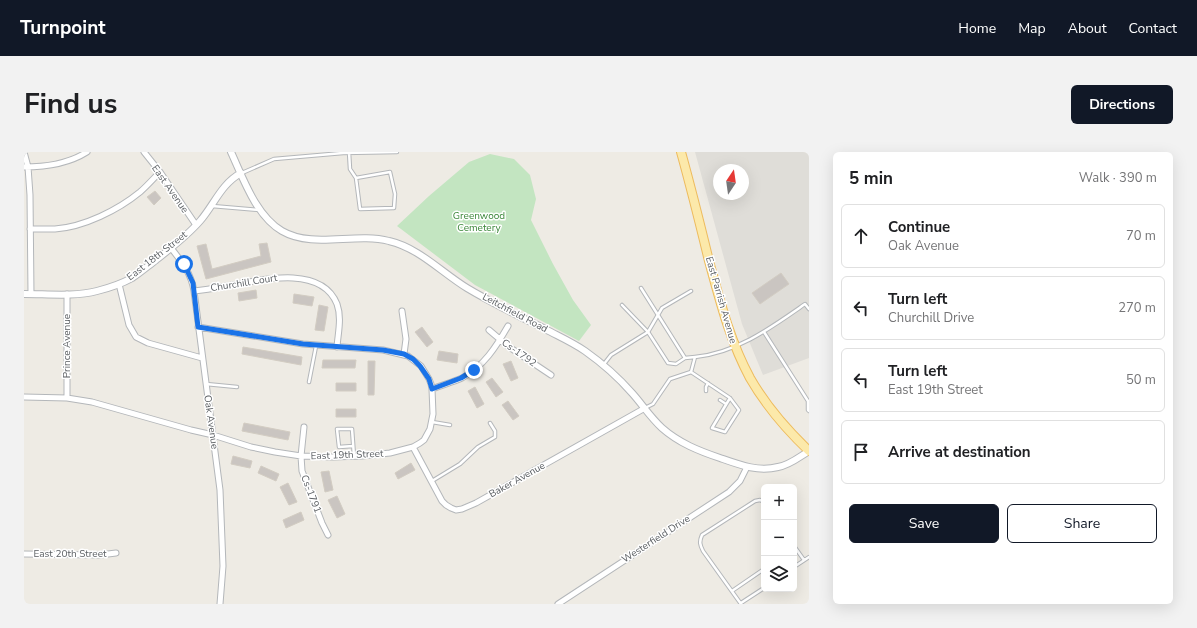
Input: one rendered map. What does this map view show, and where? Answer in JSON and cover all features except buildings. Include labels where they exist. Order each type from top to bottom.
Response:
[{"type":"main road","name":"East Parrish Avenue","points":[[681,152],[720,301],[735,346],[759,393],[779,420],[805,443],[809,451]]},
{"type":"street","points":[[24,152],[30,229],[27,294]]},
{"type":"street","points":[[26,167],[52,165],[71,161],[87,152]]},
{"type":"street","name":"East Avenue","points":[[144,152],[160,172],[196,226]]},
{"type":"street","name":"Leitchfield Road","points":[[231,152],[252,196],[261,211],[282,231],[304,238],[377,239],[409,248],[467,288],[565,339],[584,351],[603,365],[632,393],[660,426],[685,444],[695,449],[747,467],[765,469],[780,467],[809,451]]},
{"type":"street","points":[[30,229],[60,228],[98,217],[121,205],[135,195],[160,172]]},
{"type":"street","name":"East 18th Street","points":[[27,294],[83,294],[120,284],[132,278],[171,248],[196,226],[224,186],[232,178],[241,173]]},
{"type":"street","name":"Oak Avenue","points":[[171,248],[187,269],[193,283],[217,466],[223,566],[220,604]]},
{"type":"street","name":"Churchill Court","points":[[194,291],[277,278],[291,278],[311,282],[329,292],[336,303],[340,320],[337,347]]},
{"type":"street","points":[[120,284],[129,325],[136,337],[148,343],[202,358]]},
{"type":"street","name":"Prince Avenue","points":[[67,294],[67,398]]},
{"type":"street","points":[[402,311],[406,330],[404,354]]},
{"type":"street","points":[[198,327],[303,344],[383,350],[404,354],[413,359],[420,366],[429,379],[432,389],[461,378],[474,370],[490,354],[508,326]]},
{"type":"street","name":"Cs-1792","points":[[489,330],[509,347],[551,375]]},
{"type":"street","name":"East 19th Street","points":[[24,397],[67,398],[92,402],[251,447],[300,456],[333,457],[390,453],[413,447],[424,440],[432,422],[432,389]]},
{"type":"street","name":"Baker Avenue","points":[[413,447],[442,501],[446,505],[456,510],[462,509],[645,408]]},
{"type":"street","name":"Cs-1791","points":[[304,427],[300,456],[302,471],[328,535]]},
{"type":"street","name":"Westerfield Drive","points":[[558,604],[728,492],[740,481],[747,467]]},
{"type":"street","name":"East 20th Street","points":[[24,554],[116,554]]},
{"type":"lane","points":[[241,173],[274,159],[349,153],[397,152]]},
{"type":"lane","points":[[349,153],[350,169],[356,178],[360,210],[394,208],[395,194],[390,172],[356,178]]},
{"type":"lane","points":[[211,206],[261,211]]},
{"type":"lane","points":[[641,288],[685,358]]},
{"type":"lane","points":[[603,365],[611,355],[648,332],[662,308],[691,291]]},
{"type":"lane","points":[[622,305],[648,332],[668,363],[676,364],[685,358],[710,355],[735,346],[764,332],[805,304],[809,310]]},
{"type":"lane","points":[[764,332],[808,401],[809,411]]},
{"type":"lane","points":[[309,382],[316,345]]},
{"type":"lane","points":[[691,372],[696,357]]},
{"type":"lane","points":[[691,372],[730,398],[738,410],[726,432],[712,428],[730,398]]},
{"type":"lane","points":[[645,408],[653,404],[670,379],[691,372]]},
{"type":"lane","points":[[706,391],[708,383]]},
{"type":"lane","points":[[206,384],[237,387]]},
{"type":"lane","points":[[720,400],[726,404]]},
{"type":"lane","points":[[432,422],[450,425]]},
{"type":"lane","points":[[432,481],[460,464],[478,447],[495,437],[490,422]]},
{"type":"lane","points":[[353,446],[339,447],[337,429],[352,429],[354,456]]},
{"type":"lane","points":[[761,500],[755,501],[702,535],[700,540],[703,551],[741,604],[761,590]]},
{"type":"lane","points":[[797,551],[804,560]]},
{"type":"lane","points":[[797,565],[809,556]]},
{"type":"lane","points":[[732,591],[761,571]]},
{"type":"shaded area","points":[[695,152],[809,152],[809,358],[763,375],[742,324]]},
{"type":"green space","name":"Greenwood Cemetery","points":[[490,154],[514,159],[530,175],[536,199],[531,220],[573,300],[591,325],[579,341],[475,285],[397,226],[469,162]]},
{"type":"route","points":[[184,264],[193,283],[198,327],[303,344],[383,350],[404,354],[417,362],[429,379],[432,389],[461,378],[474,370]]}]
